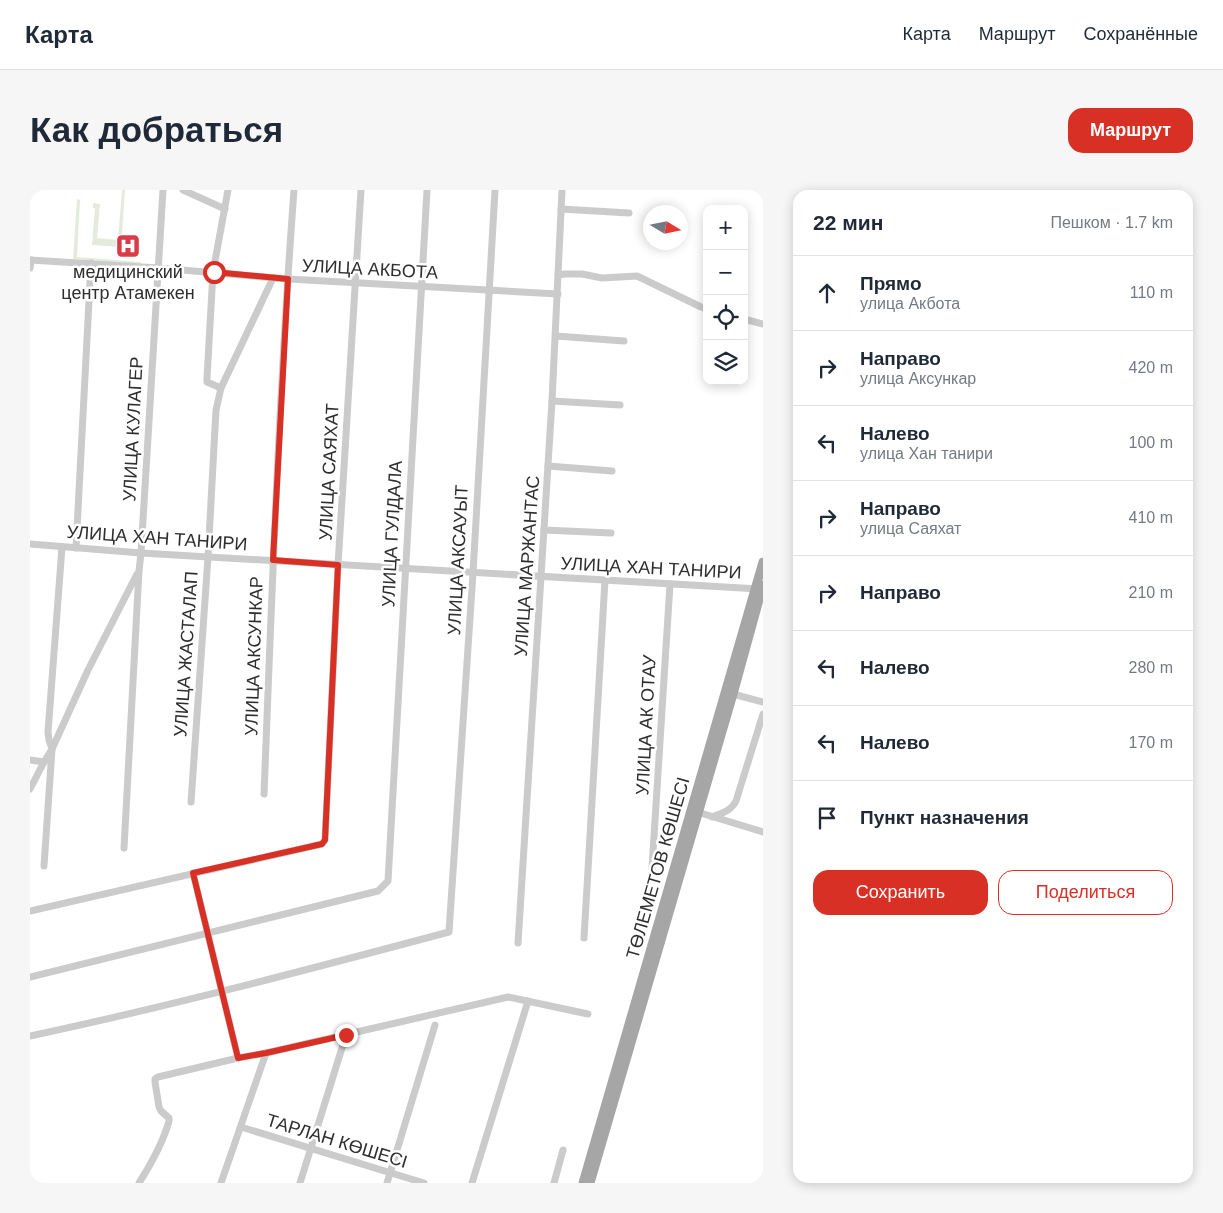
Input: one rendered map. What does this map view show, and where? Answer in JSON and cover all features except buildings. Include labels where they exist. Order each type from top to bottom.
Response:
[{"type":"main road","name":"ТӨЛЕМЕТОВ КӨШЕСІ","points":[[590,1183],[694,811],[733,694],[760,588],[763,562]]},
{"type":"main road","name":"ТӨЛЕМЕТОВ КӨШЕСІ","points":[[583,1183],[760,588]]},
{"type":"street","name":"УЛИЦА КУЛАГЕР","points":[[124,848],[163,190]]},
{"type":"street","points":[[183,190],[225,209]]},
{"type":"street","points":[[222,388],[209,384],[207,378],[214,272],[228,190]]},
{"type":"street","name":"УЛИЦА АКСУНКАР","points":[[264,794],[273,560],[294,190]]},
{"type":"street","name":"УЛИЦА САЯХАТ","points":[[193,873],[322,844],[325,840],[338,565],[361,190]]},
{"type":"street","name":"УЛИЦА ГУЛДАЛА","points":[[207,933],[378,891],[388,881],[427,190]]},
{"type":"street","name":"УЛИЦА АКСАУЫТ","points":[[222,992],[449,932],[473,573],[495,190]]},
{"type":"street","name":"УЛИЦА МАРЖАНТАС","points":[[518,943],[556,336],[562,190]]},
{"type":"street","points":[[561,209],[629,213]]},
{"type":"street","name":"УЛИЦА АКБОТА","points":[[30,260],[214,272],[288,279],[558,294]]},
{"type":"street","points":[[30,260],[30,268]]},
{"type":"street","points":[[76,548],[91,263]]},
{"type":"street","points":[[558,275],[582,274],[602,278],[637,276],[703,307]]},
{"type":"street","name":"УЛИЦА ЖАСТАЛАП","points":[[191,802],[216,410],[222,388],[273,278]]},
{"type":"street","points":[[748,319],[763,324]]},
{"type":"street","points":[[556,336],[624,340]]},
{"type":"street","points":[[552,401],[620,405]]},
{"type":"street","points":[[548,466],[612,471]]},
{"type":"street","points":[[544,530],[611,533]]},
{"type":"street","name":"УЛИЦА ХАН ТАНИРИ","points":[[30,544],[338,565],[760,588]]},
{"type":"street","points":[[44,866],[52,749],[48,740],[48,732],[62,547]]},
{"type":"street","points":[[30,789],[52,749],[88,670],[139,571]]},
{"type":"street","points":[[584,938],[605,580]]},
{"type":"street","name":"УЛИЦА АК ОТАУ","points":[[652,868],[670,584]]},
{"type":"street","points":[[733,694],[763,702]]},
{"type":"street","points":[[712,817],[730,810],[736,802],[763,714]]},
{"type":"street","points":[[30,760],[44,762]]},
{"type":"street","points":[[694,811],[763,832]]},
{"type":"street","points":[[30,911],[193,873],[238,1058]]},
{"type":"street","points":[[30,977],[207,933]]},
{"type":"street","points":[[30,1036],[222,992]]},
{"type":"street","points":[[139,1183],[162,1142],[169,1121],[159,1107],[156,1078],[508,997],[588,1014]]},
{"type":"street","points":[[472,1183],[528,1001]]},
{"type":"street","points":[[387,1183],[435,1025]]},
{"type":"street","points":[[300,1183],[346,1035]]},
{"type":"street","points":[[221,1183],[266,1053]]},
{"type":"street","name":"ТАРЛАН КӨШЕСІ","points":[[241,1127],[424,1183]]},
{"type":"street","points":[[554,1183],[563,1150]]},
{"type":"shaded area","points":[[122,190],[125,190],[121,247],[92,245],[95,208],[93,208],[93,203],[100,204],[97,238],[118,240]]},
{"type":"shaded area","points":[[77,199],[80,200],[77,257],[141,262],[141,264],[73,259]]},
{"type":"place","name":"медицинский центр Атамекен","points":[[128,246]]},
{"type":"route","points":[[214,272],[288,279],[273,560],[338,565],[325,840],[322,844],[193,873],[238,1058],[346,1035]]}]
